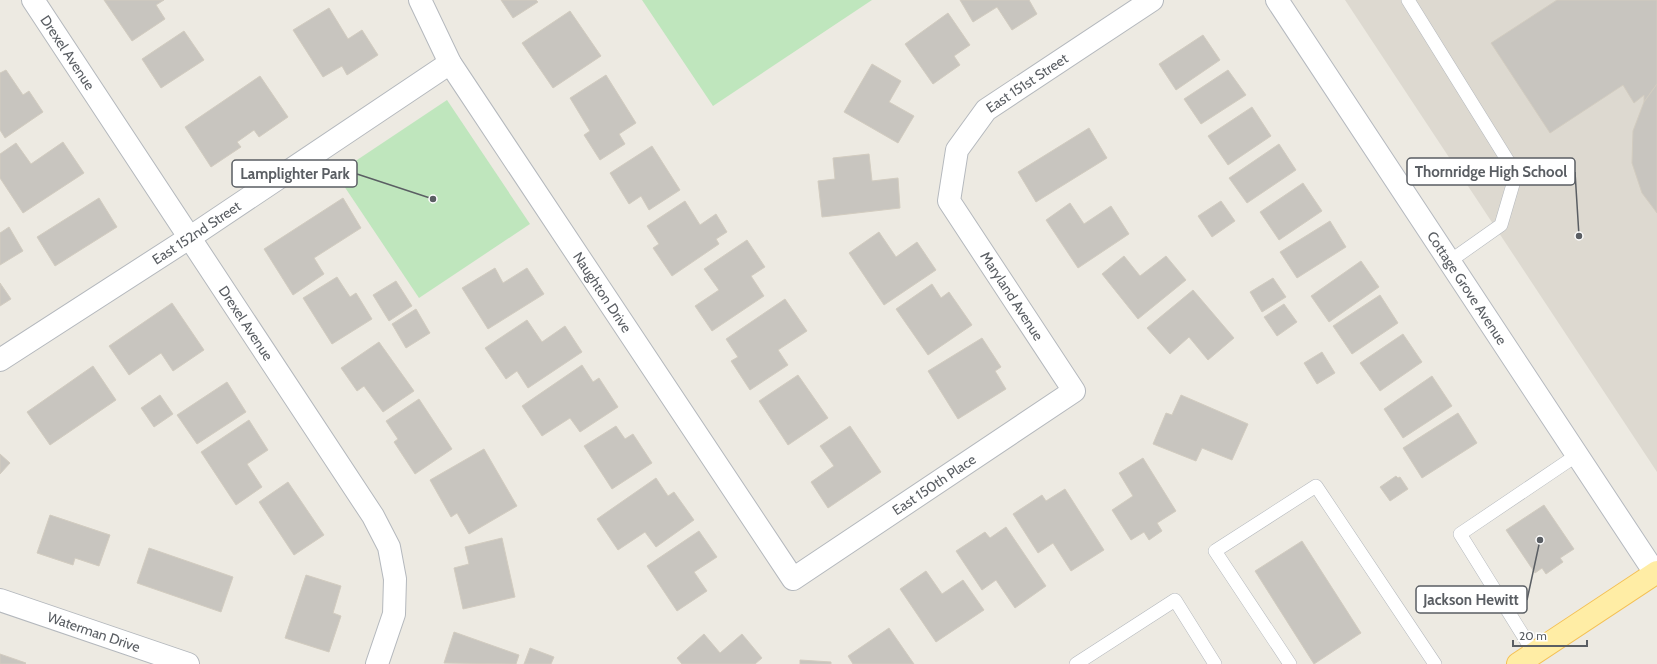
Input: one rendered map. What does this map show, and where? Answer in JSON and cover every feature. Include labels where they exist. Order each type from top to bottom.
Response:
[{"type":"main road","points":[[1526,658],[1656,574]]},
{"type":"street","name":"Drexel Avenue","points":[[33,0],[373,516],[389,547],[395,578],[394,614],[377,664]]},
{"type":"street","name":"Naughton Drive","points":[[420,0],[450,63],[793,579]]},
{"type":"street","name":"East 151st Street","points":[[949,200],[957,150],[986,110],[1152,0]]},
{"type":"street","name":"Cottage Grove Avenue","points":[[1276,0],[1656,574]]},
{"type":"street","name":"East 152nd Street","points":[[0,360],[189,238],[450,63]]},
{"type":"street","name":"Maryland Avenue","points":[[949,200],[1074,391]]},
{"type":"street","name":"East 150th Place","points":[[793,579],[1074,391]]},
{"type":"street","name":"Waterman Drive","points":[[0,600],[188,664]]},
{"type":"lane","points":[[1408,0],[1516,174],[1501,225],[1450,261]]},
{"type":"lane","points":[[1526,658],[1460,534],[1578,455]]},
{"type":"lane","points":[[1290,664],[1215,551],[1316,486],[1435,664]]},
{"type":"lane","points":[[1076,664],[1176,600],[1216,664]]},
{"type":"shaded area","points":[[1345,0],[1657,0],[1657,472]]},
{"type":"green space","points":[[642,0],[872,0],[713,106]]},
{"type":"green space","points":[[447,100],[530,224],[419,298],[336,174]]},
{"type":"building","points":[[104,0],[164,0],[156,5],[165,19],[132,41]]},
{"type":"building","points":[[501,0],[536,0],[538,2],[513,18]]},
{"type":"building","points":[[960,0],[1029,0],[1037,14],[1012,30],[997,7],[973,22]]},
{"type":"building","points":[[1557,0],[1657,0],[1657,84],[1644,102],[1644,95],[1634,103],[1623,85],[1550,133],[1491,43]]},
{"type":"building","points":[[329,8],[348,39],[362,30],[378,55],[347,75],[342,66],[323,77],[293,30]]},
{"type":"building","points":[[570,11],[601,56],[553,88],[522,43]]},
{"type":"building","points":[[948,13],[970,45],[954,56],[960,65],[933,84],[905,44]]},
{"type":"building","points":[[184,31],[204,60],[161,88],[142,59]]},
{"type":"building","points":[[1203,35],[1220,60],[1176,90],[1159,64]]},
{"type":"building","points":[[872,64],[901,81],[889,102],[914,116],[898,143],[844,112]]},
{"type":"building","points":[[6,70],[23,95],[29,91],[43,112],[5,138],[0,130],[0,73]]},
{"type":"building","points":[[1228,70],[1246,95],[1201,124],[1184,99]]},
{"type":"building","points":[[606,75],[636,123],[619,134],[625,144],[600,160],[584,135],[590,131],[570,98]]},
{"type":"building","points":[[260,76],[288,117],[259,137],[254,130],[237,142],[241,147],[211,167],[185,127]]},
{"type":"building","points":[[1657,84],[1657,213],[1642,193],[1632,163],[1633,131],[1644,102]]},
{"type":"building","points":[[1252,107],[1271,136],[1228,165],[1208,136]]},
{"type":"building","points":[[1089,128],[1107,158],[1036,202],[1018,172]]},
{"type":"building","points":[[63,142],[84,173],[23,213],[0,178],[0,154],[16,143],[31,164]]},
{"type":"building","points":[[1279,144],[1296,170],[1247,203],[1229,178]]},
{"type":"building","points":[[652,146],[680,190],[649,210],[641,196],[629,204],[610,173]]},
{"type":"building","points":[[869,154],[872,181],[898,178],[900,208],[822,217],[818,181],[835,179],[833,158]]},
{"type":"building","points":[[1303,183],[1322,211],[1279,240],[1260,212]]},
{"type":"building","points":[[99,198],[117,227],[55,266],[37,237]]},
{"type":"building","points":[[343,198],[361,228],[314,258],[324,274],[293,295],[264,249]]},
{"type":"building","points":[[685,201],[700,225],[716,214],[727,232],[716,239],[719,244],[672,276],[653,248],[659,244],[647,226]]},
{"type":"building","points":[[1221,201],[1235,221],[1212,237],[1198,216]]},
{"type":"building","points":[[1070,203],[1084,224],[1111,206],[1129,234],[1078,268],[1046,220]]},
{"type":"building","points":[[1330,221],[1346,247],[1297,278],[1280,252]]},
{"type":"building","points":[[9,227],[23,251],[0,265],[0,233]]},
{"type":"building","points":[[879,232],[896,257],[917,242],[936,270],[884,305],[849,253]]},
{"type":"building","points":[[747,240],[765,267],[751,276],[764,296],[712,331],[695,306],[719,290],[704,269]]},
{"type":"building","points":[[1124,256],[1140,276],[1166,256],[1186,280],[1138,319],[1102,274]]},
{"type":"building","points":[[1361,261],[1379,287],[1329,322],[1311,296]]},
{"type":"building","points":[[495,268],[503,283],[527,268],[544,294],[488,329],[462,288]]},
{"type":"building","points":[[337,277],[350,297],[356,293],[372,319],[332,344],[303,298]]},
{"type":"building","points":[[1273,278],[1286,297],[1262,312],[1250,292]]},
{"type":"building","points":[[396,281],[412,306],[389,321],[373,295]]},
{"type":"building","points":[[0,283],[11,299],[0,306]]},
{"type":"building","points":[[932,284],[941,298],[949,292],[972,325],[928,355],[896,309]]},
{"type":"building","points":[[1193,290],[1234,338],[1208,360],[1189,337],[1170,354],[1147,328]]},
{"type":"building","points":[[1380,295],[1398,323],[1352,354],[1333,326]]},
{"type":"building","points":[[785,299],[807,331],[778,350],[788,365],[750,390],[731,361],[738,357],[726,339]]},
{"type":"building","points":[[172,303],[204,350],[173,371],[161,353],[129,375],[109,346]]},
{"type":"building","points":[[1284,304],[1297,322],[1277,336],[1264,317]]},
{"type":"building","points":[[416,309],[430,333],[406,348],[392,324]]},
{"type":"building","points":[[527,320],[542,342],[565,326],[582,352],[528,388],[517,371],[506,379],[485,348]]},
{"type":"building","points":[[1403,334],[1422,362],[1380,391],[1360,363]]},
{"type":"building","points":[[982,338],[1001,367],[995,371],[1006,389],[958,419],[928,371]]},
{"type":"building","points":[[379,342],[414,391],[383,412],[364,386],[357,391],[341,368]]},
{"type":"building","points":[[1322,352],[1335,373],[1317,384],[1304,363]]},
{"type":"building","points":[[582,365],[593,382],[599,378],[618,407],[580,432],[570,418],[542,436],[522,406]]},
{"type":"building","points":[[93,366],[116,400],[50,445],[27,412]]},
{"type":"building","points":[[798,375],[828,418],[788,445],[759,401]]},
{"type":"building","points":[[1432,376],[1452,406],[1403,438],[1384,409]]},
{"type":"building","points":[[227,382],[246,412],[197,444],[177,415]]},
{"type":"building","points":[[160,395],[173,414],[154,427],[141,408]]},
{"type":"building","points":[[1181,395],[1248,424],[1232,460],[1202,448],[1196,461],[1153,444],[1166,413],[1172,415]]},
{"type":"building","points":[[419,399],[452,449],[415,474],[394,442],[398,439],[386,421]]},
{"type":"building","points":[[1458,413],[1477,443],[1422,478],[1403,448]]},
{"type":"building","points":[[249,420],[268,450],[247,464],[262,487],[236,505],[201,452]]},
{"type":"building","points":[[616,426],[625,439],[633,434],[652,463],[612,489],[584,446]]},
{"type":"building","points":[[850,426],[881,472],[828,508],[811,482],[834,466],[820,446]]},
{"type":"building","points":[[484,449],[517,506],[469,534],[457,513],[451,517],[430,480]]},
{"type":"building","points":[[0,454],[10,463],[0,474]]},
{"type":"building","points":[[1143,458],[1176,511],[1157,523],[1162,531],[1149,540],[1144,532],[1131,540],[1112,510],[1133,496],[1119,473]]},
{"type":"building","points":[[1396,476],[1398,478],[1400,477],[1408,489],[1390,501],[1380,487]]},
{"type":"building","points":[[656,478],[668,496],[674,492],[694,520],[656,547],[645,532],[618,550],[597,519]]},
{"type":"building","points":[[288,482],[324,535],[294,555],[259,502]]},
{"type":"building","points":[[1065,489],[1104,550],[1071,571],[1053,543],[1038,553],[1013,514],[1042,495],[1046,501]]},
{"type":"building","points":[[1544,505],[1574,549],[1560,558],[1563,562],[1546,574],[1542,568],[1535,573],[1506,530]]},
{"type":"building","points":[[50,515],[110,535],[99,566],[75,558],[73,565],[37,553]]},
{"type":"building","points":[[1006,527],[1046,586],[1015,608],[996,580],[982,590],[956,551],[985,532],[990,538]]},
{"type":"building","points":[[699,531],[717,557],[694,572],[707,591],[677,611],[647,566]]},
{"type":"building","points":[[502,538],[515,597],[463,609],[454,568],[469,564],[465,547]]},
{"type":"building","points":[[1302,541],[1361,633],[1314,664],[1255,571]]},
{"type":"building","points":[[149,548],[233,577],[221,612],[137,583]]},
{"type":"building","points":[[926,571],[942,594],[963,580],[984,610],[936,642],[900,589]]},
{"type":"building","points":[[306,575],[341,586],[333,613],[341,616],[329,652],[285,638]]},
{"type":"building","points":[[889,628],[914,664],[853,664],[848,656]]},
{"type":"building","points":[[454,632],[519,655],[516,664],[444,663]]},
{"type":"building","points":[[704,634],[720,653],[742,634],[762,658],[755,664],[682,664],[677,658]]},
{"type":"building","points":[[530,648],[554,657],[551,664],[524,664]]},
{"type":"building","points":[[0,654],[26,663],[0,664]]},
{"type":"building","points":[[800,660],[831,662],[831,664],[800,664]]},
{"type":"place","name":"Lamplighter Park","points":[[433,199]]},
{"type":"place","name":"Thornridge High School","points":[[1579,236]]},
{"type":"place","name":"Jackson Hewitt","points":[[1540,540]]}]
